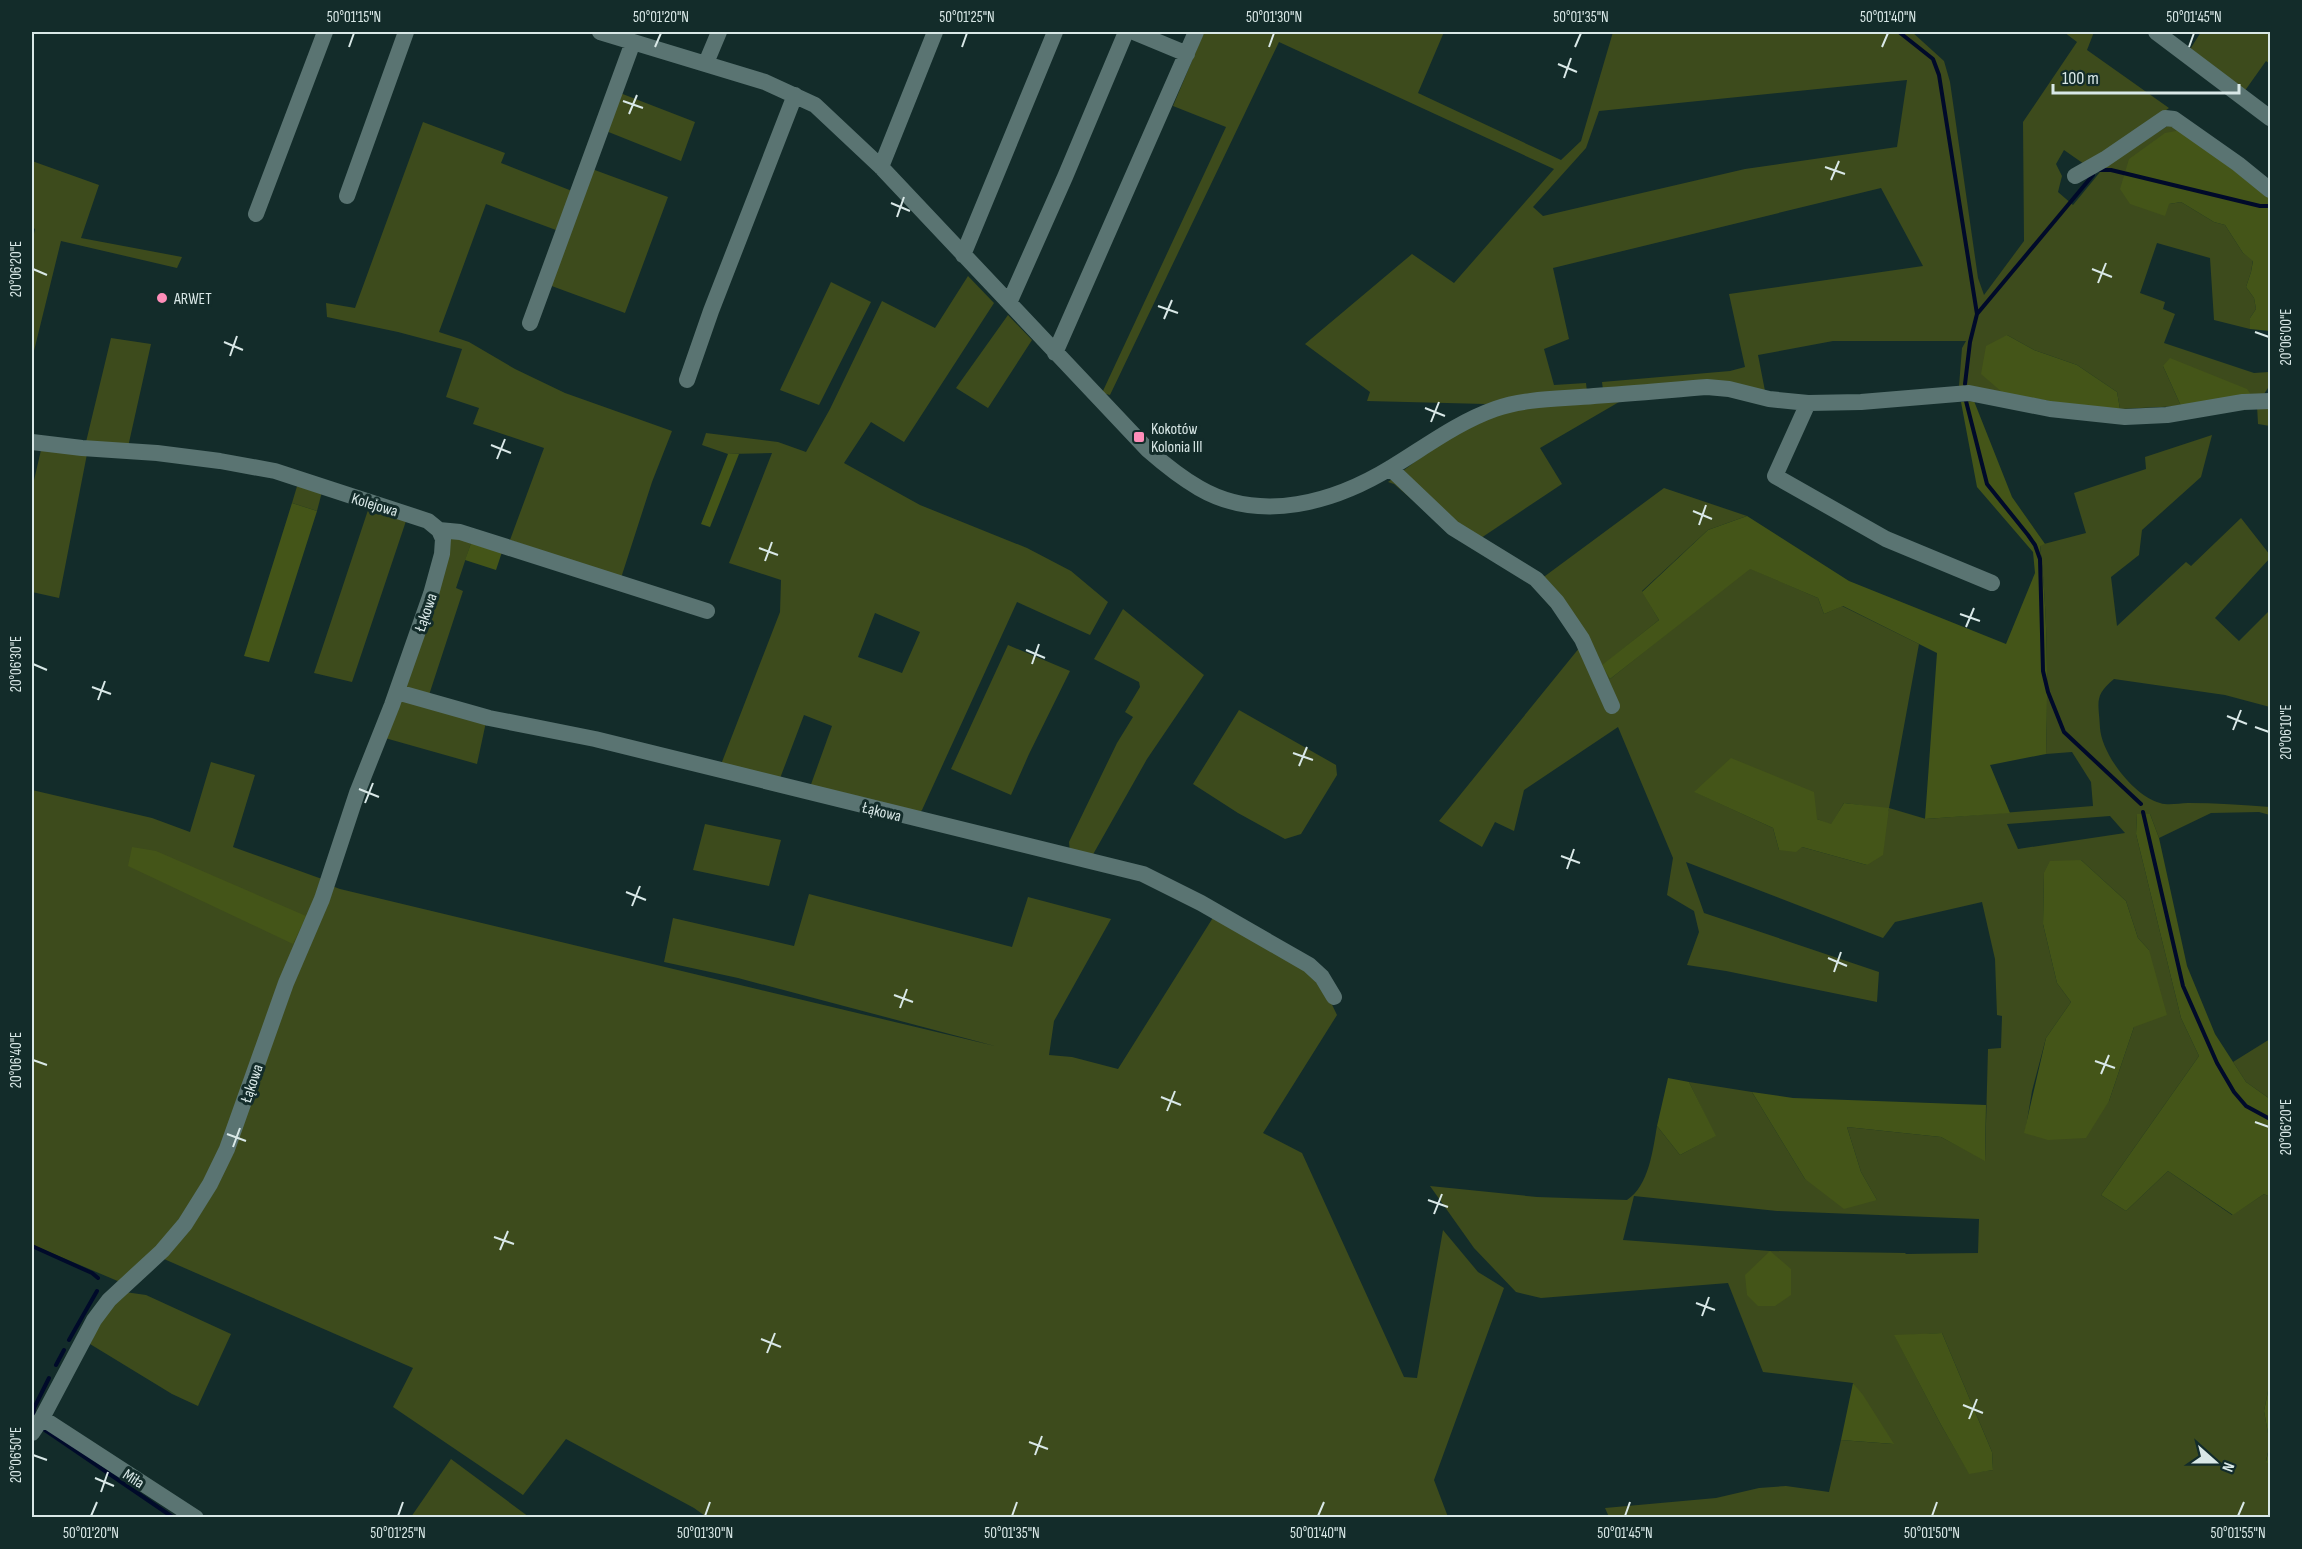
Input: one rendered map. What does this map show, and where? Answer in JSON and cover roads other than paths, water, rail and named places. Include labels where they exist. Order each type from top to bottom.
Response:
[{"type":"street","points":[[256,214],[325,32]]},
{"type":"street","points":[[347,196],[406,32]]},
{"type":"street","points":[[602,32],[765,82],[815,105],[880,167],[1123,426],[1172,470],[1199,489],[1234,503],[1264,507],[1289,506],[1339,494],[1390,468],[1486,412],[1518,403],[1707,387],[1729,389],[1769,399],[1808,403],[1861,402],[1969,393],[2050,409],[2125,417],[2168,415],[2243,402],[2271,401]]},
{"type":"street","points":[[706,63],[719,32]]},
{"type":"street","points":[[880,167],[935,32]]},
{"type":"street","points":[[963,255],[1055,32]]},
{"type":"street","points":[[1009,303],[1126,32]]},
{"type":"street","points":[[1134,32],[1187,54]]},
{"type":"street","points":[[1056,353],[1196,32]]},
{"type":"street","points":[[2156,32],[2271,118]]},
{"type":"street","points":[[530,323],[633,42]]},
{"type":"street","points":[[687,380],[711,311],[795,95]]},
{"type":"street","points":[[2075,176],[2105,159],[2165,118],[2174,119],[2271,190]]},
{"type":"street","points":[[1808,403],[1775,476],[1886,539],[1992,583]]},
{"type":"street","name":"Kolejowa","points":[[32,442],[157,453],[275,471],[428,521],[439,530],[460,532],[707,611]]},
{"type":"street","points":[[1390,468],[1453,528],[1536,579],[1557,602],[1582,639],[1612,706]]},
{"type":"street","name":"Łąkowa","points":[[32,1433],[94,1320],[109,1300],[180,1231],[219,1166],[248,1093],[286,983],[324,893],[360,783],[397,692],[439,569],[443,545],[439,530]]},
{"type":"street","name":"Łąkowa","points":[[397,692],[489,718],[595,739],[878,811],[1143,874],[1201,903],[1309,965],[1322,977],[1334,997]]},
{"type":"street","name":"Miła","points":[[42,1418],[196,1518]]},
{"type":"waterway","points":[[1899,32],[1933,59],[1939,75],[1977,314],[1970,342],[1965,384]]},
{"type":"waterway","points":[[2099,170],[2111,170],[2260,206],[2270,206]]},
{"type":"waterway","points":[[1977,314],[2093,175]]},
{"type":"waterway","points":[[1966,401],[1987,484],[2028,535],[2040,559],[2043,671],[2048,692],[2064,732],[2141,804]]},
{"type":"waterway","points":[[2143,812],[2183,986],[2217,1063],[2234,1092],[2246,1106],[2270,1119]]},
{"type":"waterway","points":[[32,1246],[92,1273],[98,1278]]},
{"type":"waterway","points":[[69,1340],[97,1291]]},
{"type":"waterway","points":[[56,1365],[64,1350]]},
{"type":"waterway","points":[[33,1420],[34,1408],[49,1378]]},
{"type":"waterway","points":[[45,1430],[174,1518]]},
{"type":"place","name":"ARWET","points":[[162,298]]},
{"type":"place","name":"Kokotów Kolonia III","points":[[1139,437]]}]
